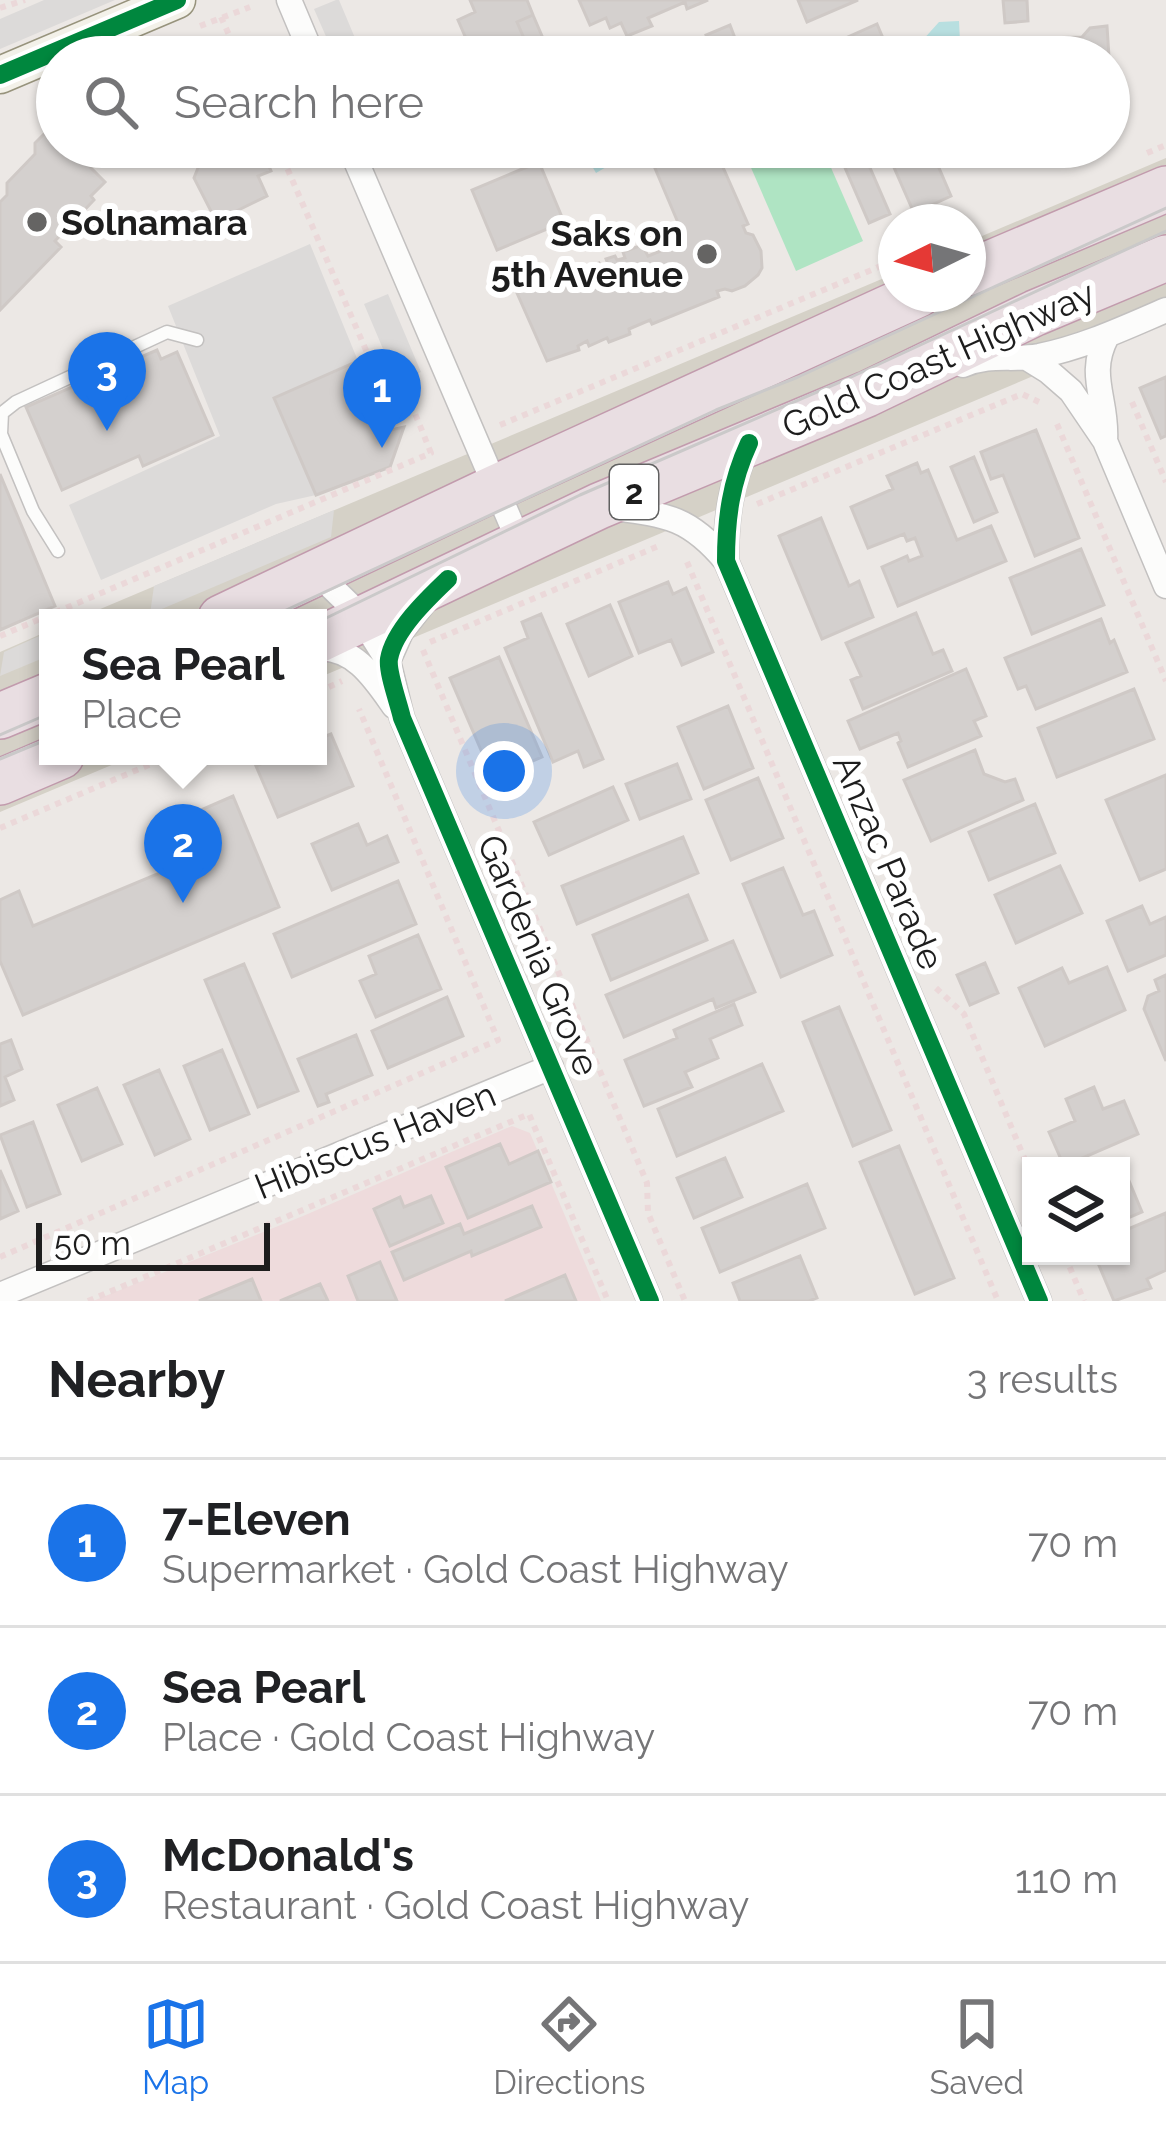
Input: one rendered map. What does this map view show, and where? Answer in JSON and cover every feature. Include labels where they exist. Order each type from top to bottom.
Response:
[{"type":"highway","name":"Gold Coast Highway","points":[[986,265],[1166,188]]},
{"type":"highway","name":"Gold Coast Highway","points":[[327,640],[599,506],[867,394],[1035,313],[1166,258]]},
{"type":"highway","name":"Gold Coast Highway","points":[[241,609],[880,312]]},
{"type":"highway","points":[[0,716],[39,700]]},
{"type":"highway","points":[[0,782],[40,765]]},
{"type":"street","points":[[92,36],[177,0]]},
{"type":"street","points":[[289,0],[304,36]]},
{"type":"street","points":[[0,75],[36,60]]},
{"type":"street","points":[[359,168],[520,544]]},
{"type":"street","points":[[867,394],[903,389],[982,357],[1027,358],[1072,349],[1166,310]]},
{"type":"street","points":[[1105,441],[1107,417],[1095,369],[1106,336]]},
{"type":"street","points":[[1027,358],[1071,391],[1105,441],[1166,586]]},
{"type":"street","name":"Anzac Parade","points":[[749,443],[730,498],[726,561],[1039,1301]]},
{"type":"street","points":[[599,506],[656,514],[686,524],[707,538],[726,561]]},
{"type":"street","name":"Gardenia Grove","points":[[318,574],[362,620],[388,661],[402,718],[650,1301]]},
{"type":"street","points":[[388,661],[416,610],[448,579]]},
{"type":"street","name":"Gardenia Grove","points":[[327,647],[358,661],[402,718]]},
{"type":"street","name":"Hibiscus Haven","points":[[0,1295],[551,1067]]},
{"type":"lane","points":[[58,551],[33,511],[1,434],[2,413],[16,402],[167,332],[197,340]]},
{"type":"path","points":[[0,8],[25,0]]},
{"type":"path","points":[[229,36],[221,17],[250,7]]},
{"type":"path","points":[[64,609],[431,453],[408,395],[385,394],[287,168]]},
{"type":"path","points":[[500,425],[878,268]]},
{"type":"path","points":[[1125,386],[1166,482]]},
{"type":"path","points":[[748,508],[1022,394],[1050,407],[1166,680]]},
{"type":"path","points":[[677,538],[421,646],[647,1183],[648,1213],[685,1301]]},
{"type":"path","points":[[686,560],[998,1301]]},
{"type":"path","points":[[0,636],[39,619]]},
{"type":"path","points":[[327,688],[347,680]]},
{"type":"path","points":[[0,828],[149,765]]},
{"type":"path","points":[[937,988],[964,1014],[1024,1157]]},
{"type":"path","points":[[1069,1265],[1084,1301]]},
{"type":"shaded area","points":[[44,0],[115,0],[0,49],[0,19]]},
{"type":"shaded area","points":[[339,0],[354,36],[326,36],[314,9]]},
{"type":"shaded area","points":[[1166,158],[1166,320],[327,674],[327,609],[100,609],[878,281],[878,312],[986,312],[986,234]]},
{"type":"shaded area","points":[[310,244],[358,361],[274,398],[316,495],[276,504],[101,580],[69,505],[220,436],[168,306]]},
{"type":"shaded area","points":[[388,294],[421,372],[397,382],[364,304]]},
{"type":"shaded area","points":[[334,510],[331,537],[162,609],[151,609],[154,586]]},
{"type":"shaded area","points":[[39,635],[39,765],[112,765],[0,812],[0,652]]},
{"type":"shaded area","points":[[39,636],[39,660],[0,676],[4,652]]},
{"type":"shaded area","points":[[512,1126],[530,1133],[601,1301],[93,1301],[303,1216]]},
{"type":"green space","points":[[751,168],[831,168],[863,241],[796,271]]},
{"type":"water","points":[[959,21],[960,36],[926,36],[939,22]]},
{"type":"building","points":[[470,0],[527,0],[533,15],[517,22],[523,36],[465,36],[458,20],[475,12]]},
{"type":"building","points":[[579,0],[708,0],[687,9],[685,2],[648,18],[652,26],[627,36],[621,23],[610,28],[606,18],[590,25]]},
{"type":"building","points":[[798,0],[858,0],[807,22]]},
{"type":"building","points":[[1003,0],[1027,0],[1028,21],[1005,23]]},
{"type":"building","points":[[533,15],[542,36],[523,36],[517,22]]},
{"type":"building","points":[[877,24],[882,36],[850,36]]},
{"type":"building","points":[[730,25],[734,36],[706,36]]},
{"type":"building","points":[[1107,26],[1108,36],[1083,36],[1090,28]]},
{"type":"building","name":"Solnamara","points":[[35,143],[36,168],[91,168],[105,182],[55,241],[61,247],[0,310],[0,202],[7,195],[7,183],[35,154]]},
{"type":"building","points":[[198,168],[271,171],[258,176],[267,196],[216,221],[194,178]]},
{"type":"building","points":[[525,168],[542,168],[564,222],[497,250],[472,190]]},
{"type":"building","name":"Saks on 5th Avenue","points":[[655,168],[723,168],[748,224],[743,226],[746,233],[753,235],[761,251],[758,275],[745,286],[717,291],[719,297],[629,329],[630,334],[589,346],[587,341],[579,350],[547,361],[517,293],[536,285],[538,290],[552,278],[563,280],[560,274],[579,266],[581,270],[599,263],[602,269],[608,264],[606,259],[625,258],[623,252],[642,245],[648,256],[671,247],[679,225]]},
{"type":"building","points":[[845,168],[870,168],[886,204],[878,204],[878,219],[869,223]]},
{"type":"building","points":[[894,168],[939,168],[951,196],[934,204],[910,204]]},
{"type":"building","points":[[157,350],[161,359],[177,352],[213,435],[143,466],[139,456],[62,490],[26,407]]},
{"type":"building","points":[[358,361],[386,431],[404,427],[390,467],[316,495],[274,398]]},
{"type":"building","points":[[1166,377],[1166,436],[1161,438],[1140,388]]},
{"type":"building","points":[[1036,430],[1079,538],[1035,556],[1003,475],[991,479],[981,452]]},
{"type":"building","points":[[974,457],[997,512],[974,522],[951,467]]},
{"type":"building","points":[[917,463],[921,473],[928,470],[957,540],[991,526],[1006,561],[898,606],[882,567],[907,556],[909,561],[922,556],[915,538],[907,541],[904,534],[868,548],[851,507],[893,489],[887,476]]},
{"type":"building","points":[[0,474],[55,606],[39,609],[0,630]]},
{"type":"building","points":[[821,518],[849,586],[859,581],[873,617],[822,639],[779,536]]},
{"type":"building","points":[[1081,549],[1104,605],[1032,634],[1010,578]]},
{"type":"building","points":[[668,582],[673,594],[686,588],[713,652],[682,665],[671,640],[639,653],[619,602]]},
{"type":"building","points":[[610,605],[632,656],[589,676],[567,624]]},
{"type":"building","points":[[916,613],[933,654],[943,650],[952,671],[863,709],[851,680],[861,676],[846,643]]},
{"type":"building","points":[[541,614],[603,759],[584,767],[578,751],[553,762],[505,648],[528,638],[522,622]]},
{"type":"building","points":[[1101,619],[1127,672],[1036,709],[1026,686],[1018,689],[1005,658]]},
{"type":"building","points":[[499,657],[542,757],[493,778],[450,678]]},
{"type":"building","points":[[966,669],[986,716],[974,721],[981,736],[908,767],[898,733],[860,749],[848,721]]},
{"type":"building","points":[[1134,689],[1154,739],[1057,777],[1038,728]]},
{"type":"building","points":[[728,706],[753,768],[704,789],[678,727]]},
{"type":"building","points":[[331,734],[353,786],[278,817],[256,766],[327,765],[327,736]]},
{"type":"building","points":[[975,750],[984,774],[1005,782],[1015,779],[1023,800],[931,841],[904,780]]},
{"type":"building","points":[[677,764],[691,799],[640,819],[626,784]]},
{"type":"building","points":[[1166,775],[1166,869],[1140,880],[1106,800]]},
{"type":"building","points":[[758,778],[783,838],[731,860],[706,800]]},
{"type":"building","points":[[613,787],[628,820],[549,855],[534,822]]},
{"type":"building","points":[[233,796],[279,907],[23,1015],[0,961],[0,900],[19,891],[33,926],[203,855],[187,816]]},
{"type":"building","points":[[1035,804],[1055,853],[989,880],[969,832]]},
{"type":"building","points":[[358,824],[367,845],[387,836],[398,862],[332,890],[312,844]]},
{"type":"building","points":[[683,837],[698,873],[577,924],[562,886]]},
{"type":"building","points":[[1060,866],[1082,913],[1016,943],[995,895]]},
{"type":"building","points":[[783,868],[803,915],[814,911],[832,955],[781,977],[743,884]]},
{"type":"building","points":[[398,881],[416,924],[292,977],[274,934]]},
{"type":"building","points":[[688,895],[707,940],[611,980],[593,935]]},
{"type":"building","points":[[1142,906],[1150,924],[1166,917],[1166,955],[1128,971],[1107,921]]},
{"type":"building","points":[[418,935],[441,989],[376,1017],[360,981],[376,974],[369,956]]},
{"type":"building","points":[[733,941],[755,992],[716,1008],[713,999],[624,1037],[606,995]]},
{"type":"building","points":[[985,963],[998,993],[970,1005],[957,975]]},
{"type":"building","points":[[244,964],[298,1091],[258,1107],[205,980]]},
{"type":"building","points":[[1107,967],[1125,1010],[1045,1046],[1019,988],[1062,968],[1069,983]]},
{"type":"building","points":[[1166,975],[1166,1061],[1144,1009],[1148,996],[1159,991],[1155,980]]},
{"type":"building","points":[[447,997],[463,1036],[388,1068],[372,1031]]},
{"type":"building","points":[[734,1004],[742,1025],[710,1039],[718,1058],[685,1072],[692,1087],[644,1106],[625,1060],[677,1038],[674,1030]]},
{"type":"building","points":[[839,1007],[891,1130],[853,1146],[803,1022]]},
{"type":"building","points":[[356,1035],[372,1075],[326,1094],[329,1102],[318,1106],[298,1059]]},
{"type":"building","points":[[11,1040],[22,1069],[5,1077],[14,1100],[0,1106],[0,1044]]},
{"type":"building","points":[[222,1050],[249,1114],[210,1130],[184,1066]]},
{"type":"building","points":[[762,1064],[783,1111],[677,1156],[658,1109]]},
{"type":"building","points":[[159,1070],[190,1139],[155,1155],[124,1085]]},
{"type":"building","points":[[1094,1087],[1103,1109],[1124,1101],[1138,1134],[1085,1157],[1060,1157],[1049,1132],[1075,1121],[1066,1099]]},
{"type":"building","points":[[97,1088],[122,1144],[82,1161],[58,1105]]},
{"type":"building","points":[[33,1122],[60,1194],[27,1207],[0,1135]]},
{"type":"building","points":[[500,1144],[509,1164],[538,1151],[551,1182],[468,1218],[446,1167]]},
{"type":"building","points":[[899,1146],[954,1278],[915,1294],[860,1162]]},
{"type":"building","points":[[725,1158],[742,1197],[694,1218],[677,1178]]},
{"type":"building","points":[[0,1170],[18,1211],[0,1219]]},
{"type":"building","points":[[1130,1183],[1142,1212],[1130,1217]]},
{"type":"building","points":[[807,1184],[825,1228],[720,1272],[702,1228]]},
{"type":"building","points":[[431,1196],[443,1223],[390,1246],[374,1209],[400,1197],[404,1207]]},
{"type":"building","points":[[532,1206],[541,1227],[404,1280],[392,1252],[460,1224],[464,1234]]},
{"type":"building","points":[[1166,1213],[1166,1270],[1147,1279],[1151,1288],[1114,1301],[1099,1265],[1130,1265],[1130,1228]]},
{"type":"building","points":[[800,1256],[817,1298],[740,1301],[733,1283]]},
{"type":"building","points":[[380,1262],[397,1301],[358,1301],[348,1276]]},
{"type":"building","points":[[565,1275],[576,1301],[505,1301]]},
{"type":"building","points":[[252,1279],[261,1301],[199,1301]]},
{"type":"building","points":[[320,1284],[328,1301],[280,1301]]},
{"type":"tram line","points":[[288,609],[1166,208]]},
{"type":"tram line","points":[[327,618],[580,495],[847,379],[1166,231]]},
{"type":"tram line","points":[[0,735],[39,718]]},
{"type":"tram line","points":[[0,759],[39,743]]},
{"type":"cycle path","points":[[92,36],[177,0]]},
{"type":"cycle path","points":[[0,75],[36,60]]},
{"type":"cycle path","points":[[749,443],[731,500],[726,561],[1039,1301]]},
{"type":"cycle path","points":[[448,579],[413,615],[392,648],[390,672],[402,718],[650,1301]]},
{"type":"place","name":"Solnamara","points":[[37,222]]},
{"type":"place","name":"Saks on 5th Avenue","points":[[707,254]]},
{"type":"place","name":"McDonald's","points":[[107,431]]},
{"type":"place","name":"7-Eleven","points":[[382,448]]},
{"type":"place","name":"Sea Pearl","points":[[183,903]]}]
